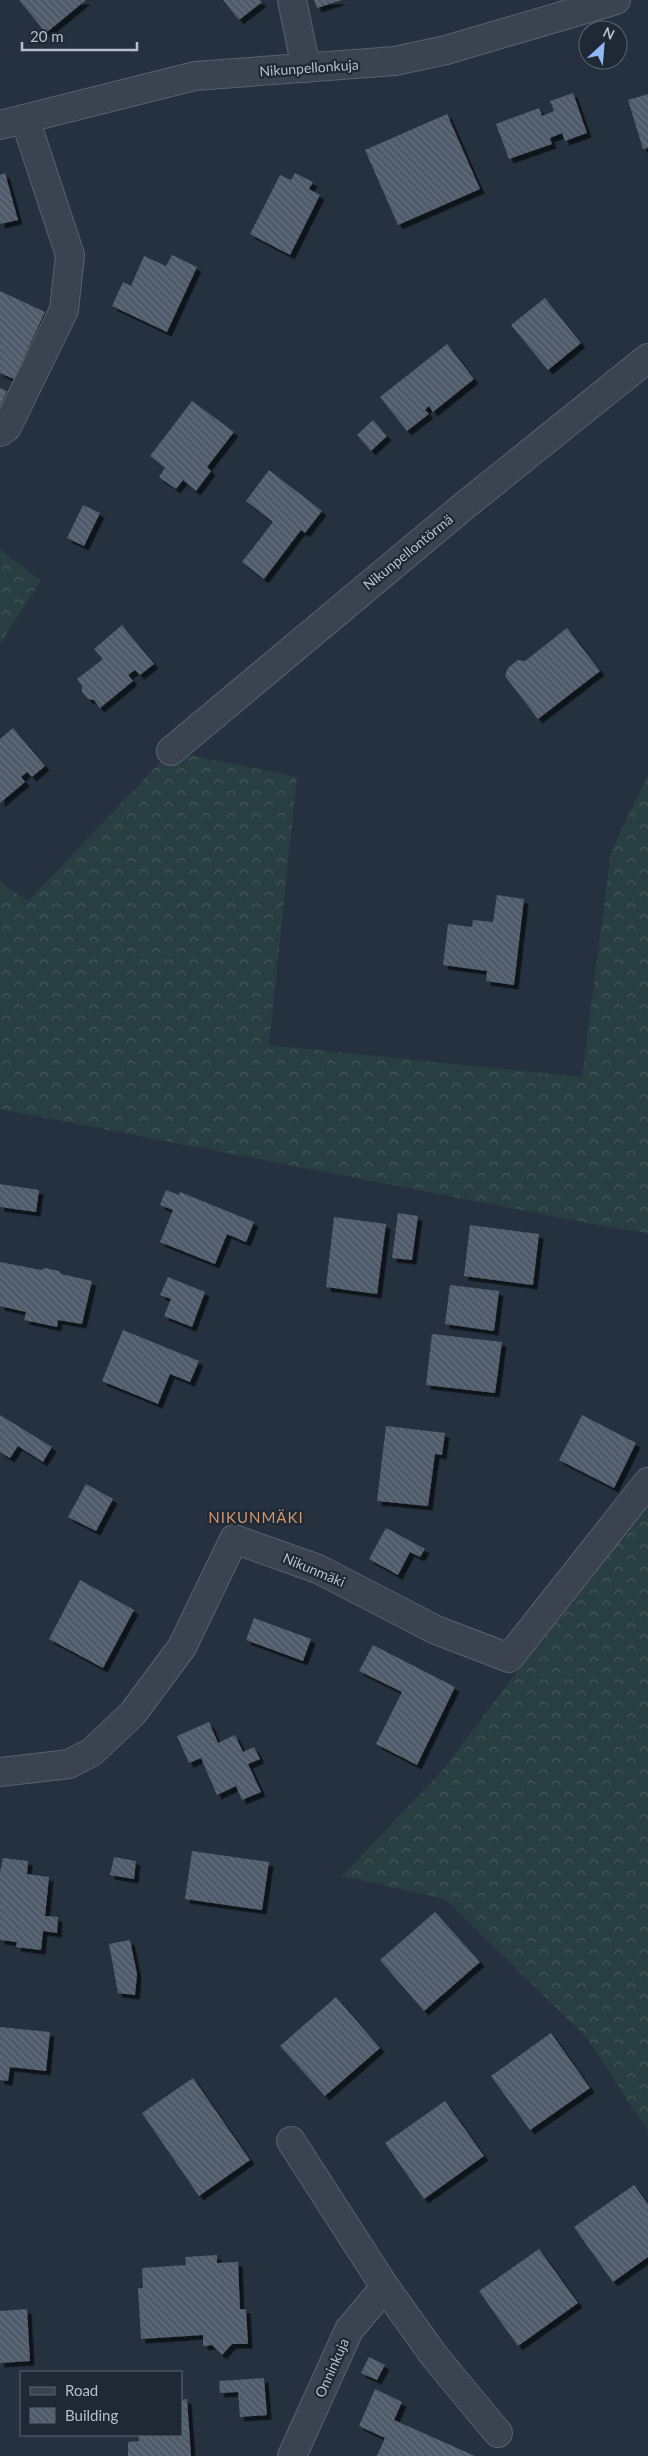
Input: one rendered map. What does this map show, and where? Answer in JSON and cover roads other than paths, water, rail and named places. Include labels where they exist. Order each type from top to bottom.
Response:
[{"type":"street","points":[[292,0],[306,68]]},
{"type":"street","name":"Nikunpellonkuja","points":[[13,122],[195,76],[395,61],[446,50],[616,0]]},
{"type":"street","points":[[0,432],[7,427],[64,310],[70,255],[13,122]]},
{"type":"street","name":"Nikunpellontörmä","points":[[171,751],[449,518],[648,358]]},
{"type":"street","name":"Nikunmäki","points":[[0,1772],[69,1764],[92,1752],[132,1713],[182,1647],[234,1539],[318,1569],[436,1630],[509,1658],[648,1482]]},
{"type":"street","points":[[291,2141],[385,2288],[435,2357],[498,2433]]},
{"type":"street","name":"Onninkuja","points":[[292,2456],[349,2330],[385,2288]]},
{"type":"district","name":"NIKUNMÄKI","points":[[256,1518]]}]
